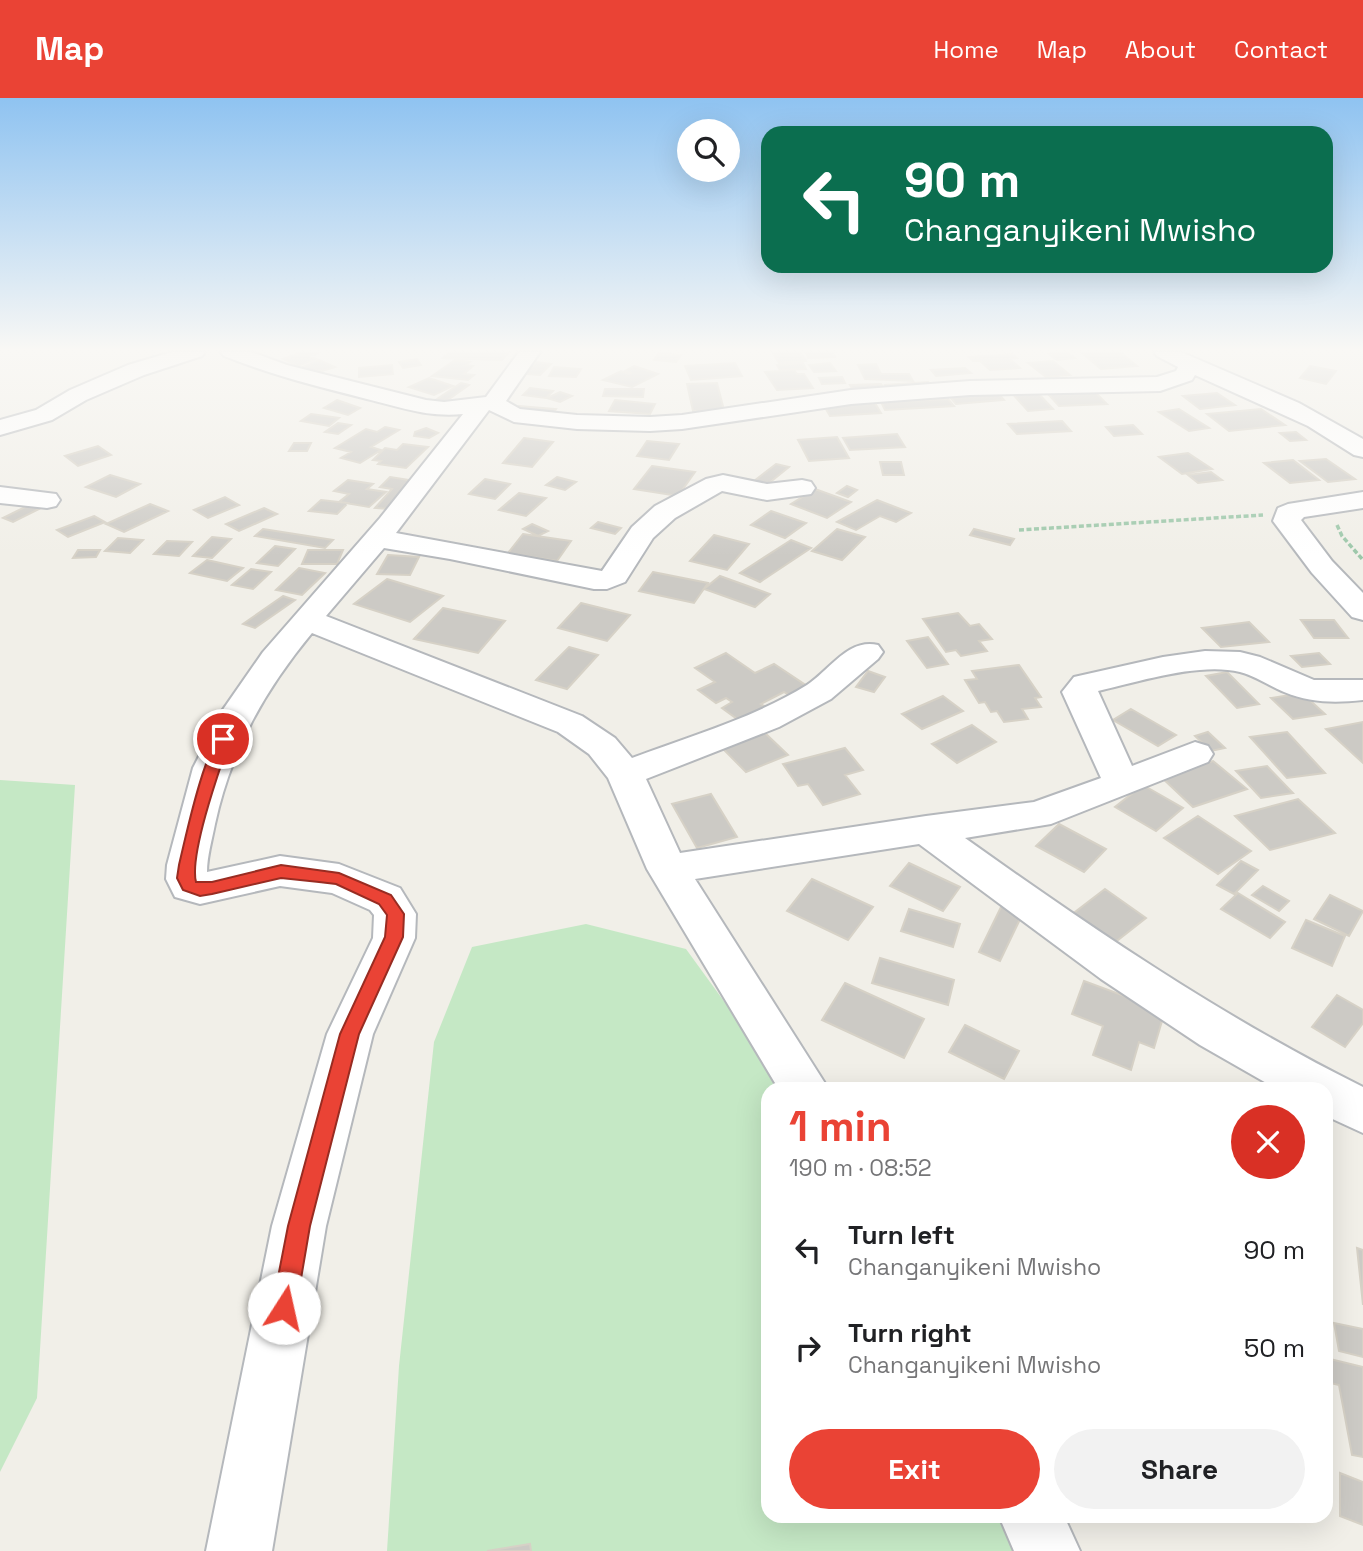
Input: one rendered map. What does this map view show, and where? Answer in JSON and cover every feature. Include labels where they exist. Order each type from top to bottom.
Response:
[{"type":"street","points":[[0,428],[28,420]]},
{"type":"street","points":[[239,1551],[299,1226],[350,1034],[394,937],[395,914],[385,900],[339,879],[281,872],[200,889],[189,886],[186,878],[206,785],[223,739],[247,698],[307,620],[474,420]]},
{"type":"street","points":[[557,420],[661,424],[691,420]]},
{"type":"street","points":[[1313,420],[1345,436],[1363,450]]},
{"type":"street","points":[[377,539],[450,550],[594,580],[607,580],[615,576],[642,533],[665,512],[715,484],[723,483],[767,492],[802,488]]},
{"type":"street","points":[[0,495],[47,500]]},
{"type":"street","points":[[1356,502],[1288,514],[1287,521],[1363,611]]},
{"type":"street","points":[[307,620],[570,724],[602,746],[625,774],[667,869],[800,1082]]},
{"type":"street","points":[[625,774],[767,719],[820,692],[867,652]]},
{"type":"street","points":[[1122,784],[1083,707],[1079,692],[1086,684],[1218,660],[1241,662],[1322,692],[1363,690]]},
{"type":"street","points":[[667,869],[926,829],[1038,815],[1195,754]]},
{"type":"street","points":[[926,829],[1100,958],[1279,1068],[1307,1082]]},
{"type":"street","points":[[1333,1096],[1363,1111]]},
{"type":"street","points":[[1034,1523],[1047,1551]]},
{"type":"path","points":[[1356,502],[1340,514],[1337,526],[1342,536],[1363,560]]},
{"type":"path","points":[[1019,530],[1288,514]]},
{"type":"green space","points":[[0,780],[75,785],[37,1398],[0,1472]]},
{"type":"green space","points":[[586,924],[686,949],[783,1082],[761,1082],[761,1523],[1035,1523],[1045,1551],[387,1551],[399,1366],[434,1042],[472,947]]},
{"type":"building","points":[[303,420],[337,420],[329,426]]},
{"type":"building","points":[[1171,420],[1196,420],[1209,428],[1189,431]]},
{"type":"building","points":[[1215,420],[1277,420],[1285,425],[1229,431]]},
{"type":"building","points":[[1062,421],[1071,431],[1017,434],[1008,424]]},
{"type":"building","points":[[338,423],[351,425],[338,434],[325,432]]},
{"type":"building","points":[[1133,425],[1142,434],[1114,436],[1106,427]]},
{"type":"building","points":[[385,427],[399,430],[371,447],[381,450],[360,463],[341,458],[351,452],[335,448],[366,429],[377,432]]},
{"type":"building","points":[[426,428],[438,433],[429,438],[414,436],[415,432]]},
{"type":"building","points":[[1296,432],[1306,440],[1290,441],[1280,433]]},
{"type":"building","points":[[897,434],[905,447],[850,450],[843,438]]},
{"type":"building","points":[[837,437],[849,458],[809,461],[798,440]]},
{"type":"building","points":[[524,438],[553,442],[532,467],[503,463]]},
{"type":"building","points":[[647,441],[679,444],[669,460],[637,456]]},
{"type":"building","points":[[294,443],[311,443],[307,451],[289,451]]},
{"type":"building","points":[[403,444],[428,447],[406,468],[378,464],[381,461],[373,460],[385,448],[397,450]]},
{"type":"building","points":[[98,446],[111,455],[78,466],[65,456]]},
{"type":"building","points":[[1188,453],[1212,469],[1182,474],[1159,457]]},
{"type":"building","points":[[1326,459],[1355,479],[1328,482],[1300,461]]},
{"type":"building","points":[[1293,460],[1319,480],[1290,483],[1264,463]]},
{"type":"building","points":[[880,462],[901,462],[904,475],[883,475]]},
{"type":"building","points":[[776,464],[789,467],[763,488],[750,484]]},
{"type":"building","points":[[652,466],[695,472],[678,496],[634,489]]},
{"type":"building","points":[[1211,472],[1222,480],[1198,483],[1188,475]]},
{"type":"building","points":[[110,475],[140,484],[116,497],[86,487]]},
{"type":"building","points":[[390,477],[415,481],[389,509],[375,508],[392,489],[380,487]]},
{"type":"building","points":[[557,477],[576,482],[565,490],[546,485]]},
{"type":"building","points":[[485,479],[510,484],[495,499],[469,494]]},
{"type":"building","points":[[348,480],[373,484],[367,489],[386,492],[369,507],[339,502],[349,494],[334,491]]},
{"type":"building","points":[[847,486],[857,490],[848,497],[837,493]]},
{"type":"building","points":[[815,489],[851,502],[827,518],[791,504]]},
{"type":"building","points":[[519,493],[546,498],[526,516],[499,510]]},
{"type":"building","points":[[225,497],[239,505],[208,518],[194,510]]},
{"type":"building","points":[[321,500],[348,503],[337,514],[309,511]]},
{"type":"building","points":[[877,500],[911,513],[896,522],[880,516],[856,530],[837,522]]},
{"type":"building","points":[[35,502],[45,506],[13,522],[3,518]]},
{"type":"building","points":[[150,504],[168,511],[124,532],[106,524]]},
{"type":"building","points":[[264,508],[277,514],[239,531],[226,524]]},
{"type":"building","points":[[771,511],[806,523],[785,538],[751,525]]},
{"type":"building","points":[[94,516],[105,522],[68,537],[57,530]]},
{"type":"building","points":[[598,522],[621,528],[615,534],[591,528]]},
{"type":"building","points":[[532,524],[548,531],[538,536],[523,529]]},
{"type":"building","points":[[263,529],[333,540],[325,548],[255,536]]},
{"type":"building","points":[[837,529],[865,537],[842,560],[812,551]]},
{"type":"building","points":[[974,529],[1014,539],[1010,545],[970,535]]},
{"type":"building","points":[[523,534],[571,541],[557,561],[508,553]]},
{"type":"building","points":[[714,535],[749,544],[727,570],[690,561]]},
{"type":"building","points":[[212,537],[231,539],[212,558],[193,556]]},
{"type":"building","points":[[118,538],[143,540],[130,553],[105,551]]},
{"type":"building","points":[[791,540],[811,548],[760,582],[740,573]]},
{"type":"building","points":[[167,541],[192,542],[179,556],[154,554]]},
{"type":"building","points":[[275,546],[295,549],[278,566],[257,563]]},
{"type":"building","points":[[78,550],[100,550],[96,557],[73,558]]},
{"type":"building","points":[[308,550],[343,550],[337,564],[302,564]]},
{"type":"building","points":[[388,555],[419,557],[410,575],[377,574]]},
{"type":"building","points":[[207,560],[243,568],[227,581],[190,573]]},
{"type":"building","points":[[299,568],[325,573],[302,595],[276,590]]},
{"type":"building","points":[[251,569],[271,572],[253,589],[232,585]]},
{"type":"building","points":[[653,572],[708,583],[694,603],[639,591]]},
{"type":"building","points":[[720,576],[770,594],[755,607],[704,589]]},
{"type":"building","points":[[387,579],[443,596],[410,622],[354,604]]},
{"type":"building","points":[[283,596],[295,600],[255,628],[243,624]]},
{"type":"building","points":[[581,603],[630,615],[607,641],[558,628]]},
{"type":"building","points":[[443,608],[505,621],[478,653],[414,639]]},
{"type":"building","points":[[958,613],[970,626],[979,624],[992,639],[979,641],[987,651],[961,656],[956,650],[946,652],[923,619]]},
{"type":"building","points":[[1301,620],[1334,620],[1348,638],[1314,638]]},
{"type":"building","points":[[1249,622],[1269,642],[1221,647],[1202,628]]},
{"type":"building","points":[[928,637],[948,664],[927,668],[907,641]]},
{"type":"building","points":[[569,647],[598,655],[567,689],[536,680]]},
{"type":"building","points":[[726,653],[755,673],[774,664],[810,688],[792,697],[784,692],[761,704],[771,710],[744,724],[722,708],[732,702],[726,698],[716,703],[698,690],[715,682],[695,668]]},
{"type":"building","points":[[1319,653],[1330,664],[1302,667],[1291,656]]},
{"type":"building","points":[[1019,665],[1041,697],[1035,698],[1041,707],[1022,709],[1028,719],[1004,722],[997,711],[991,712],[985,702],[979,703],[965,680],[977,679],[972,671]]},
{"type":"building","points":[[868,671],[885,677],[874,692],[856,687]]},
{"type":"building","points":[[1227,672],[1259,704],[1237,708],[1206,676]]},
{"type":"building","points":[[1302,693],[1325,714],[1293,719],[1271,698]]},
{"type":"building","points":[[943,696],[963,711],[922,729],[902,714]]},
{"type":"building","points":[[1131,709],[1176,735],[1158,746],[1113,720]]},
{"type":"building","points":[[1363,722],[1363,763],[1326,729]]},
{"type":"building","points":[[972,725],[996,742],[957,763],[932,744]]},
{"type":"building","points":[[1208,732],[1225,748],[1211,751],[1195,736]]},
{"type":"building","points":[[1287,732],[1325,773],[1287,778],[1250,737]]},
{"type":"building","points":[[765,733],[788,755],[746,772],[723,749]]},
{"type":"building","points":[[845,748],[863,770],[845,775],[860,794],[823,805],[808,784],[798,786],[783,764]]},
{"type":"building","points":[[1213,761],[1247,789],[1193,807],[1161,777]]},
{"type":"building","points":[[1267,766],[1293,793],[1261,798],[1236,771]]},
{"type":"building","points":[[1143,785],[1183,808],[1156,831],[1115,807]]},
{"type":"building","points":[[711,794],[737,837],[697,848],[672,804]]},
{"type":"building","points":[[1298,799],[1335,833],[1270,850],[1235,816]]},
{"type":"building","points":[[1198,816],[1251,851],[1218,874],[1164,838]]},
{"type":"building","points":[[1059,824],[1106,849],[1084,872],[1036,846]]},
{"type":"building","points":[[1241,861],[1258,870],[1234,894],[1217,885]]},
{"type":"building","points":[[909,863],[960,887],[943,911],[890,886]]},
{"type":"building","points":[[812,879],[873,907],[848,940],[787,911]]},
{"type":"building","points":[[1263,886],[1289,901],[1279,911],[1252,895]]},
{"type":"building","points":[[1105,889],[1146,918],[1099,955],[1058,925]]},
{"type":"building","points":[[1238,893],[1285,922],[1270,938],[1221,909]]},
{"type":"building","points":[[1330,895],[1363,911],[1349,936],[1314,919]]},
{"type":"building","points":[[1002,905],[1023,913],[1000,961],[979,952]]},
{"type":"building","points":[[909,909],[960,924],[953,947],[901,931]]},
{"type":"building","points":[[1306,920],[1345,936],[1332,966],[1292,948]]},
{"type":"building","points":[[880,958],[954,980],[948,1005],[872,983]]},
{"type":"building","points":[[1084,981],[1165,1011],[1154,1048],[1139,1042],[1131,1070],[1093,1055],[1103,1026],[1072,1014]]},
{"type":"building","points":[[845,983],[924,1019],[904,1058],[822,1020]]},
{"type":"building","points":[[1337,995],[1363,1010],[1363,1023],[1345,1047],[1312,1027]]},
{"type":"building","points":[[965,1025],[1019,1051],[1004,1079],[949,1052]]},
{"type":"building","points":[[1357,1248],[1363,1250],[1363,1305]]},
{"type":"building","points":[[1334,1323],[1363,1329],[1363,1357],[1339,1351]]},
{"type":"building","points":[[1333,1360],[1363,1367],[1363,1457],[1352,1455],[1339,1385],[1333,1384]]},
{"type":"building","points":[[1340,1473],[1363,1482],[1363,1525],[1340,1516]]},
{"type":"building","points":[[530,1544],[531,1551],[487,1551]]},
{"type":"route","points":[[223,739],[206,785],[187,865],[186,878],[189,886],[212,888],[261,874],[281,872],[319,876],[339,879],[385,900],[395,914],[394,937],[350,1034],[299,1226],[284,1308]]}]
